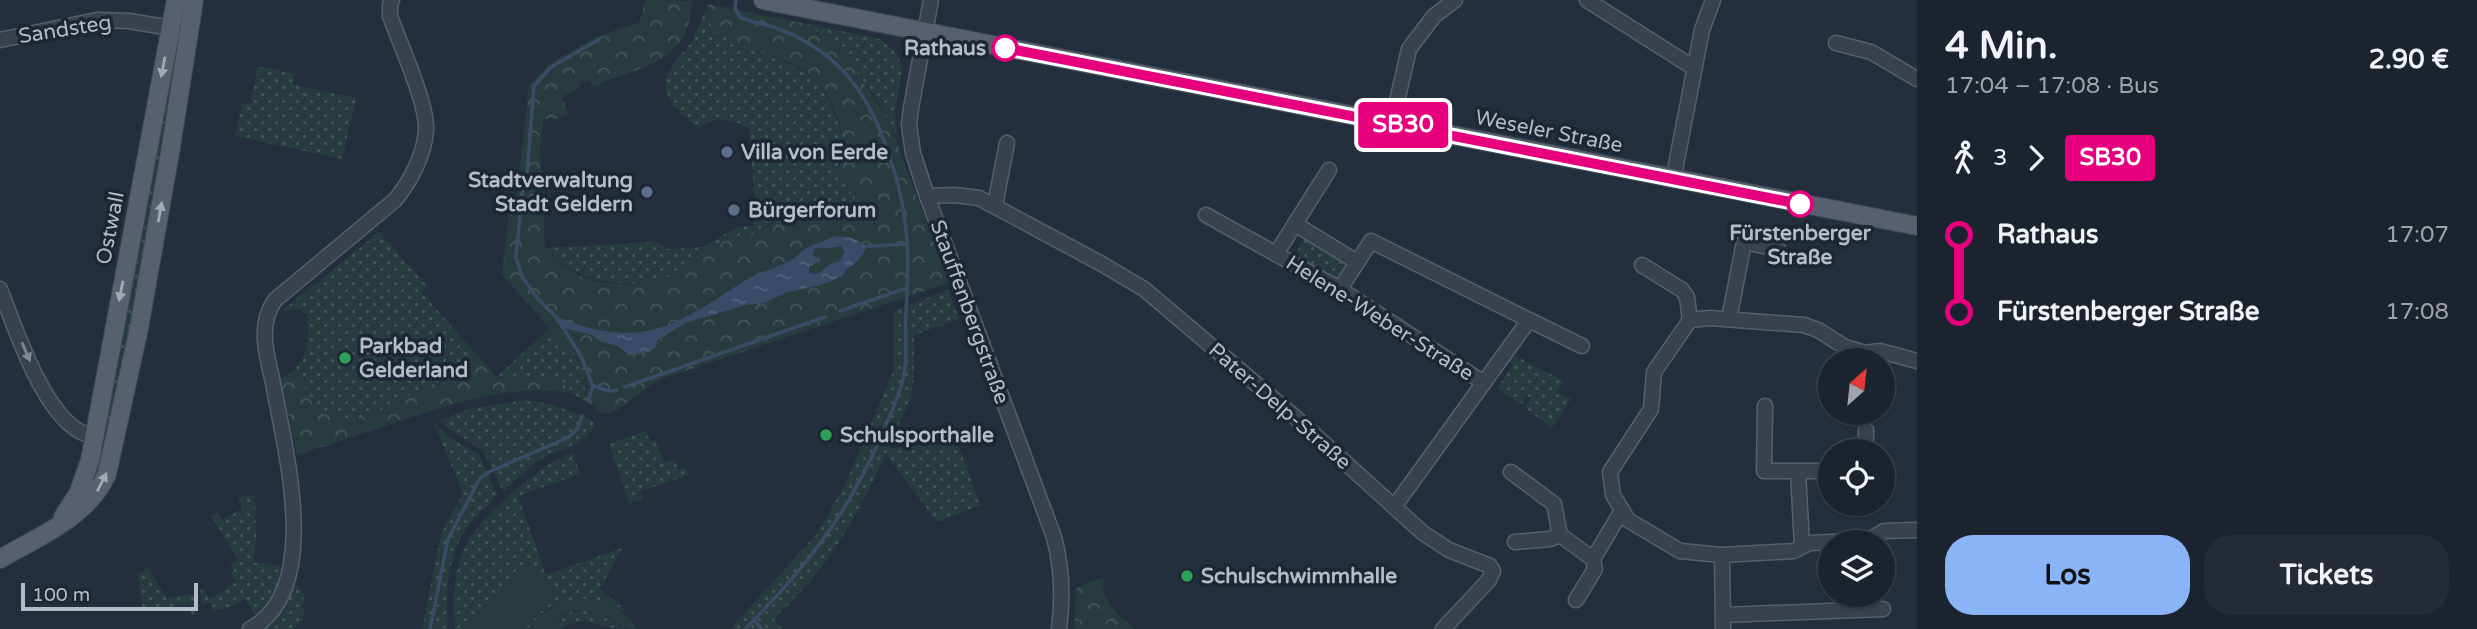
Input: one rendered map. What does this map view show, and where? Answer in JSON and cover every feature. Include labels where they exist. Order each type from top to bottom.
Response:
[{"type":"main road","name":"Ostwall","points":[[53,527],[79,492],[88,470],[176,0]]},
{"type":"main road","name":"Ostwall","points":[[0,559],[71,518],[95,495],[107,474],[146,289],[194,0]]},
{"type":"main road","name":"Weseler Straße","points":[[763,0],[1917,226]]},
{"type":"main road","points":[[171,28],[189,28]]},
{"type":"main road","points":[[94,436],[103,436],[118,430]]},
{"type":"street","points":[[250,629],[266,617],[281,597],[289,576],[293,549],[291,492],[264,336],[268,310],[275,300],[395,200],[407,184],[423,147],[426,131],[422,105],[390,16],[392,0]]},
{"type":"street","name":"Stauffenbergstraße","points":[[931,0],[909,125],[913,153],[1054,537],[1060,562],[1062,593],[1059,629]]},
{"type":"street","points":[[1392,123],[1409,49],[1434,16],[1455,0]]},
{"type":"street","points":[[1587,0],[1694,68]]},
{"type":"street","points":[[1673,180],[1702,30],[1713,0]]},
{"type":"street","name":"Sandsteg","points":[[0,40],[97,20],[129,21],[171,28]]},
{"type":"street","points":[[1836,43],[1871,52],[1917,79]]},
{"type":"street","points":[[995,205],[1007,143]]},
{"type":"street","name":"Helene-Weber-Straße","points":[[1276,254],[1329,170]]},
{"type":"street","name":"Pater-Delp-Straße","points":[[927,196],[967,195],[995,205],[1100,263],[1153,296],[1296,417],[1440,545],[1492,568],[1489,580],[1443,629]]},
{"type":"street","name":"Helene-Weber-Straße","points":[[1206,215],[1340,289],[1484,383]]},
{"type":"street","points":[[1295,224],[1357,262]]},
{"type":"street","points":[[1340,289],[1371,241],[1582,346]]},
{"type":"street","points":[[1729,319],[1744,242],[1778,249]]},
{"type":"street","points":[[1642,265],[1682,290],[1688,297],[1690,320],[1654,372],[1651,409],[1610,472],[1613,495],[1628,520],[1680,551],[1722,555],[1794,551],[1810,543],[1869,540],[1884,531],[1917,530]]},
{"type":"street","points":[[0,289],[39,382],[51,403],[73,427],[94,436]]},
{"type":"street","points":[[1690,320],[1710,318],[1804,325],[1845,346],[1865,352],[1880,351],[1917,361]]},
{"type":"street","points":[[1394,506],[1529,320]]},
{"type":"street","points":[[1765,406],[1765,471],[1818,471]]},
{"type":"street","points":[[1866,430],[1866,439]]},
{"type":"street","points":[[1798,471],[1802,546]]},
{"type":"street","points":[[1511,472],[1554,504],[1560,536],[1593,559]]},
{"type":"street","points":[[1576,600],[1595,569],[1593,559],[1622,512]]},
{"type":"street","points":[[1515,542],[1560,536]]},
{"type":"street","points":[[1722,555],[1723,622],[1884,609]]},
{"type":"green space","points":[[645,0],[693,1],[687,28],[681,40],[662,58],[600,85],[593,87],[590,80],[579,84],[580,87],[562,97],[569,115],[557,119],[543,119],[540,150],[545,248],[560,263],[578,275],[602,282],[628,284],[654,281],[677,273],[716,244],[747,237],[790,215],[832,208],[851,200],[853,196],[849,186],[840,178],[841,129],[823,89],[813,77],[800,68],[741,45],[714,29],[708,17],[708,4],[807,24],[853,66],[889,121],[949,283],[664,378],[609,414],[597,411],[595,406],[583,400],[588,386],[577,358],[502,275],[510,204],[516,205],[529,85],[549,64],[596,37],[640,22]],"holes":[[[834,236],[852,238],[859,242],[857,262],[842,276],[821,285],[785,293],[765,303],[746,305],[685,323],[658,340],[657,344],[624,352],[618,346],[602,342],[592,335],[563,328],[557,318],[613,334],[650,332],[692,315],[740,283],[796,258],[803,250]]]},
{"type":"green space","points":[[708,4],[707,12],[734,41],[775,57],[808,74],[822,86],[840,127],[842,136],[838,166],[853,197],[844,206],[828,207],[786,218],[751,236],[715,245],[665,279],[625,283],[596,280],[583,275],[545,248],[655,242],[668,249],[703,247],[737,227],[754,226],[756,217],[749,128],[723,119],[711,121],[699,129],[673,105],[666,92],[666,79],[673,64],[692,42]]},
{"type":"green space","points":[[807,24],[880,39],[897,53],[902,69],[895,112],[897,139],[880,105],[860,76]]},
{"type":"green space","points":[[174,32],[185,33],[138,298],[115,410],[109,419],[105,420]]},
{"type":"green space","points":[[258,66],[295,74],[293,85],[356,98],[342,159],[235,136],[242,103],[251,104]]},
{"type":"green space","points":[[379,232],[427,286],[421,292],[477,355],[442,380],[411,394],[391,408],[362,418],[343,420],[319,408],[308,396],[296,368],[307,343],[307,315],[299,309],[282,311]]},
{"type":"green space","points":[[1307,235],[1350,262],[1337,283],[1294,256]]},
{"type":"green space","points":[[841,246],[844,252],[841,260],[827,266],[818,274],[809,273],[809,267],[819,257],[812,258],[810,255],[814,249]]},
{"type":"green space","points":[[948,290],[959,319],[914,335],[911,398],[888,449],[957,442],[981,505],[937,522],[886,454],[836,547],[810,581],[774,619],[782,629],[730,629],[816,535],[844,487],[894,370],[894,311]]},
{"type":"green space","points":[[550,328],[571,352],[582,370],[585,379],[583,400],[571,393],[565,385],[548,377],[497,377]]},
{"type":"green space","points":[[1510,353],[1564,381],[1557,391],[1571,399],[1552,428],[1525,408],[1531,398],[1526,396],[1521,405],[1497,388],[1513,365],[1506,360]]},
{"type":"green space","points":[[477,355],[497,377],[548,377],[565,385],[571,393],[528,391],[467,400],[297,455],[281,379],[296,368],[308,396],[319,408],[343,420],[362,418],[391,408],[411,394],[442,380]]},
{"type":"green space","points":[[525,400],[569,411],[594,422],[594,426],[589,434],[576,444],[538,461],[504,491],[482,451],[450,430],[440,420],[469,409]]},
{"type":"green space","points":[[433,421],[447,436],[479,455],[497,494],[471,522],[452,560],[447,601],[448,629],[422,629],[441,534],[463,493]]},
{"type":"green space","points":[[646,431],[650,442],[656,440],[664,463],[675,459],[678,469],[685,467],[688,475],[641,491],[643,499],[629,503],[609,444]]},
{"type":"green space","points":[[573,453],[580,474],[518,496],[546,575],[622,548],[600,589],[625,610],[622,612],[595,601],[567,601],[545,611],[528,629],[455,629],[454,604],[458,565],[473,534],[500,504],[531,478],[550,463]]},
{"type":"green space","points":[[242,496],[255,496],[256,540],[253,562],[281,567],[273,594],[255,615],[245,599],[229,608],[213,611],[211,602],[202,604],[200,590],[202,588],[210,599],[236,582],[230,573],[234,571],[230,565],[238,560],[211,516],[217,512],[223,520],[243,508],[238,499]]},
{"type":"green space","points":[[526,564],[557,593],[523,629],[466,629]]},
{"type":"green space","points":[[147,568],[167,598],[193,594],[197,614],[191,615],[189,604],[143,611],[138,574]]},
{"type":"green space","points":[[1104,577],[1103,586],[1107,600],[1135,629],[1074,629],[1076,588]]},
{"type":"green space","points":[[296,583],[304,594],[303,619],[293,629],[265,629],[284,610]]},
{"type":"green space","points":[[586,599],[615,608],[638,629],[624,627],[599,613],[576,611],[554,619],[564,629],[528,629],[553,607],[567,601]]},
{"type":"green space","points":[[589,611],[606,616],[624,629],[586,622],[562,627],[554,619],[571,612]]},
{"type":"water","points":[[834,236],[852,238],[868,246],[857,262],[842,276],[821,285],[785,293],[765,303],[746,305],[685,323],[658,340],[657,345],[648,352],[629,355],[618,346],[602,342],[592,335],[563,328],[556,317],[609,332],[652,330],[693,313],[745,280]],"holes":[[[841,246],[844,252],[841,260],[827,266],[818,274],[809,273],[809,267],[821,260],[819,257],[812,258],[814,249]]]},
{"type":"waterway","points":[[736,0],[735,8],[740,17],[771,26],[807,42],[835,63],[857,87],[873,114],[895,174],[903,208],[908,259],[904,375],[882,434],[855,490],[824,539],[745,629]]},
{"type":"waterway","points":[[588,401],[593,386],[581,356],[556,317],[537,298],[523,278],[516,258],[522,194],[527,174],[534,86],[551,67],[598,40]]},
{"type":"waterway","points":[[868,246],[907,244]]},
{"type":"waterway","points":[[840,311],[907,288]]},
{"type":"waterway","points":[[625,387],[825,317]]},
{"type":"waterway","points":[[593,386],[609,391],[617,390]]},
{"type":"waterway","points":[[430,629],[448,539],[480,478],[569,437],[578,428],[582,416]]},
{"type":"waterway","points":[[754,620],[762,629]]},
{"type":"bus line","name":"SB30","points":[[1005,48],[1800,204]]},
{"type":"place","name":"Rathaus","points":[[1005,48]]},
{"type":"place","name":"Villa von Eerde","points":[[727,152]]},
{"type":"place","name":"Stadtverwaltung Stadt Geldern","points":[[647,192]]},
{"type":"place","name":"Fürstenberger Straße","points":[[1800,204]]},
{"type":"place","name":"Bürgerforum","points":[[734,210]]},
{"type":"place","name":"Parkbad Gelderland","points":[[345,358]]},
{"type":"place","name":"Schulsporthalle","points":[[826,435]]},
{"type":"place","name":"Schulschwimmhalle","points":[[1187,576]]}]
